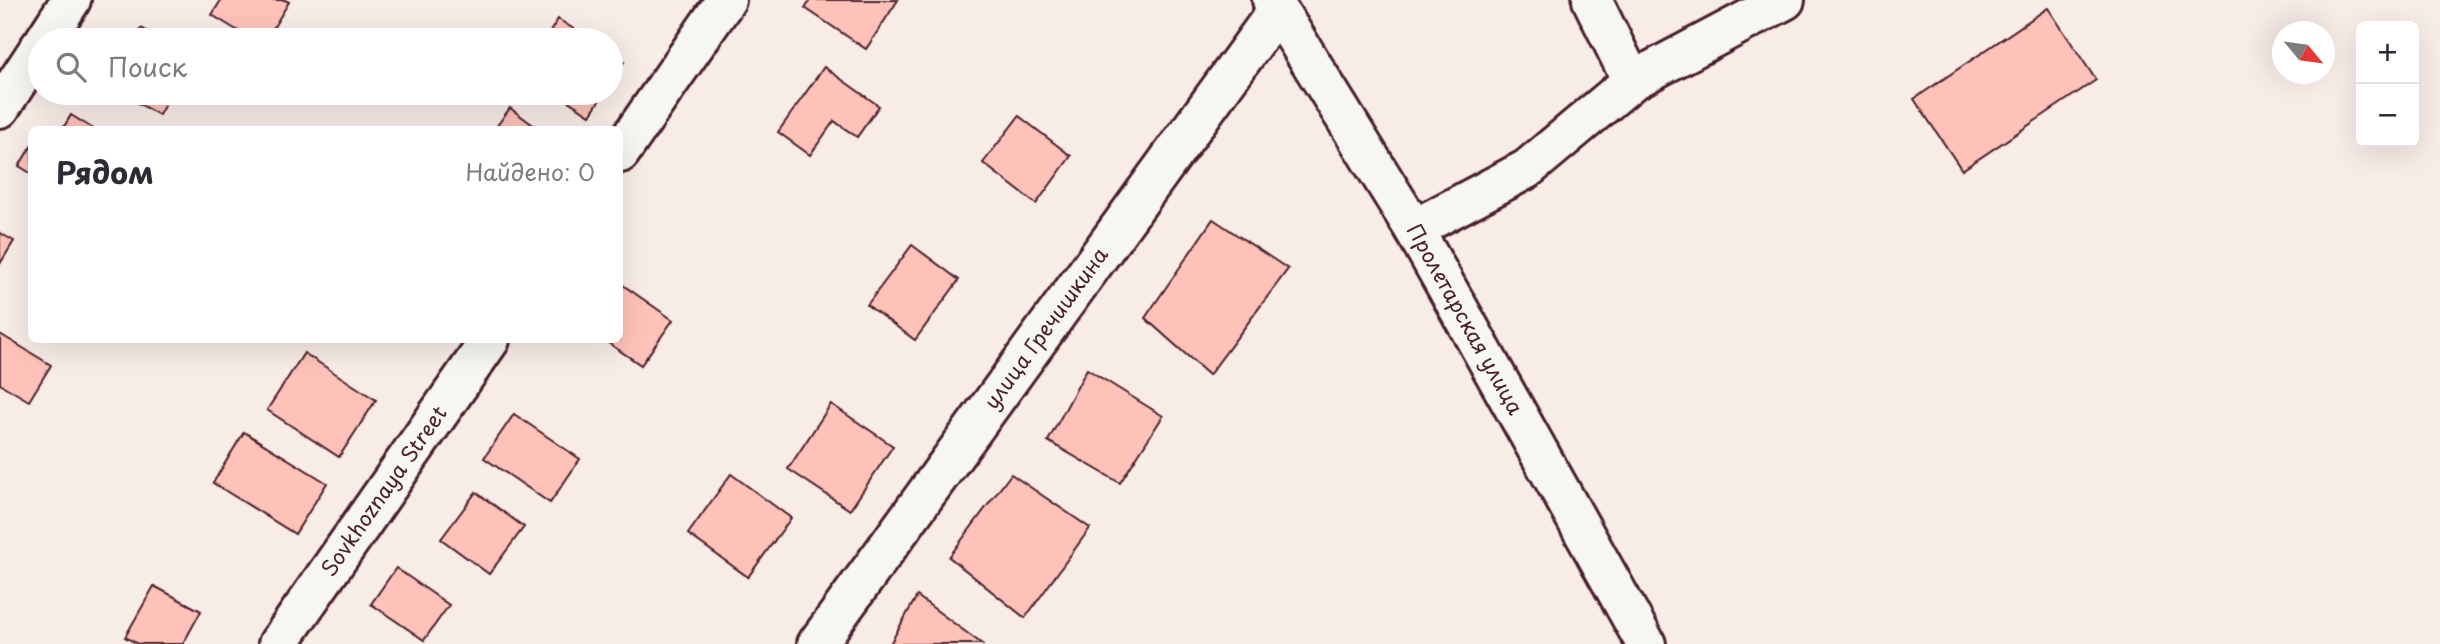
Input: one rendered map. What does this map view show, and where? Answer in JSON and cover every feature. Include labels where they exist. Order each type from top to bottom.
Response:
[{"type":"street","points":[[53,28],[71,0]]},
{"type":"street","points":[[623,149],[726,0]]},
{"type":"street","points":[[1591,0],[1632,81]]},
{"type":"street","points":[[1414,229],[1527,169],[1632,81],[1786,0]]},
{"type":"street","name":"Пролетарская улица","points":[[1274,6],[1414,229],[1644,643]]},
{"type":"street","name":"улица Гречишкина","points":[[817,644],[1274,6]]},
{"type":"street","points":[[0,108],[28,65]]},
{"type":"street","name":"Sovkhoznaya Street","points":[[278,644],[488,343]]},
{"type":"building","points":[[221,0],[289,2],[273,28],[233,28],[212,15]]},
{"type":"building","points":[[810,0],[898,0],[866,49],[805,8]]},
{"type":"building","points":[[2048,8],[2096,80],[1962,170],[1914,99]]},
{"type":"building","points":[[558,19],[572,28],[552,28]]},
{"type":"building","points":[[824,67],[879,106],[857,137],[834,121],[810,155],[778,132]]},
{"type":"building","points":[[141,105],[164,105],[159,115]]},
{"type":"building","points":[[575,105],[596,105],[590,115]]},
{"type":"building","points":[[510,108],[535,126],[497,126]]},
{"type":"building","points":[[71,115],[89,126],[64,126]]},
{"type":"building","points":[[1019,116],[1071,156],[1036,204],[983,163]]},
{"type":"building","points":[[28,151],[28,172],[19,166]]},
{"type":"building","points":[[1213,219],[1288,269],[1209,375],[1145,318]]},
{"type":"building","points":[[0,233],[14,241],[0,264]]},
{"type":"building","points":[[912,245],[959,280],[915,340],[867,305]]},
{"type":"building","points":[[623,285],[673,320],[641,365],[608,343],[623,343]]},
{"type":"building","points":[[0,334],[51,365],[29,401],[0,384]]},
{"type":"building","points":[[304,353],[376,400],[339,457],[267,410]]},
{"type":"building","points":[[1087,369],[1163,416],[1120,483],[1048,441]]},
{"type":"building","points":[[831,404],[893,446],[850,510],[788,469]]},
{"type":"building","points":[[514,414],[580,459],[550,503],[484,458]]},
{"type":"building","points":[[244,432],[327,483],[295,534],[213,483]]},
{"type":"building","points":[[731,474],[791,518],[748,577],[688,534]]},
{"type":"building","points":[[1011,474],[1090,528],[1025,618],[949,557]]},
{"type":"building","points":[[476,492],[524,527],[489,574],[441,539]]},
{"type":"building","points":[[396,568],[449,605],[424,640],[371,604]]},
{"type":"building","points":[[154,586],[201,611],[183,644],[138,644],[125,637]]},
{"type":"building","points":[[917,596],[982,644],[890,644]]}]
